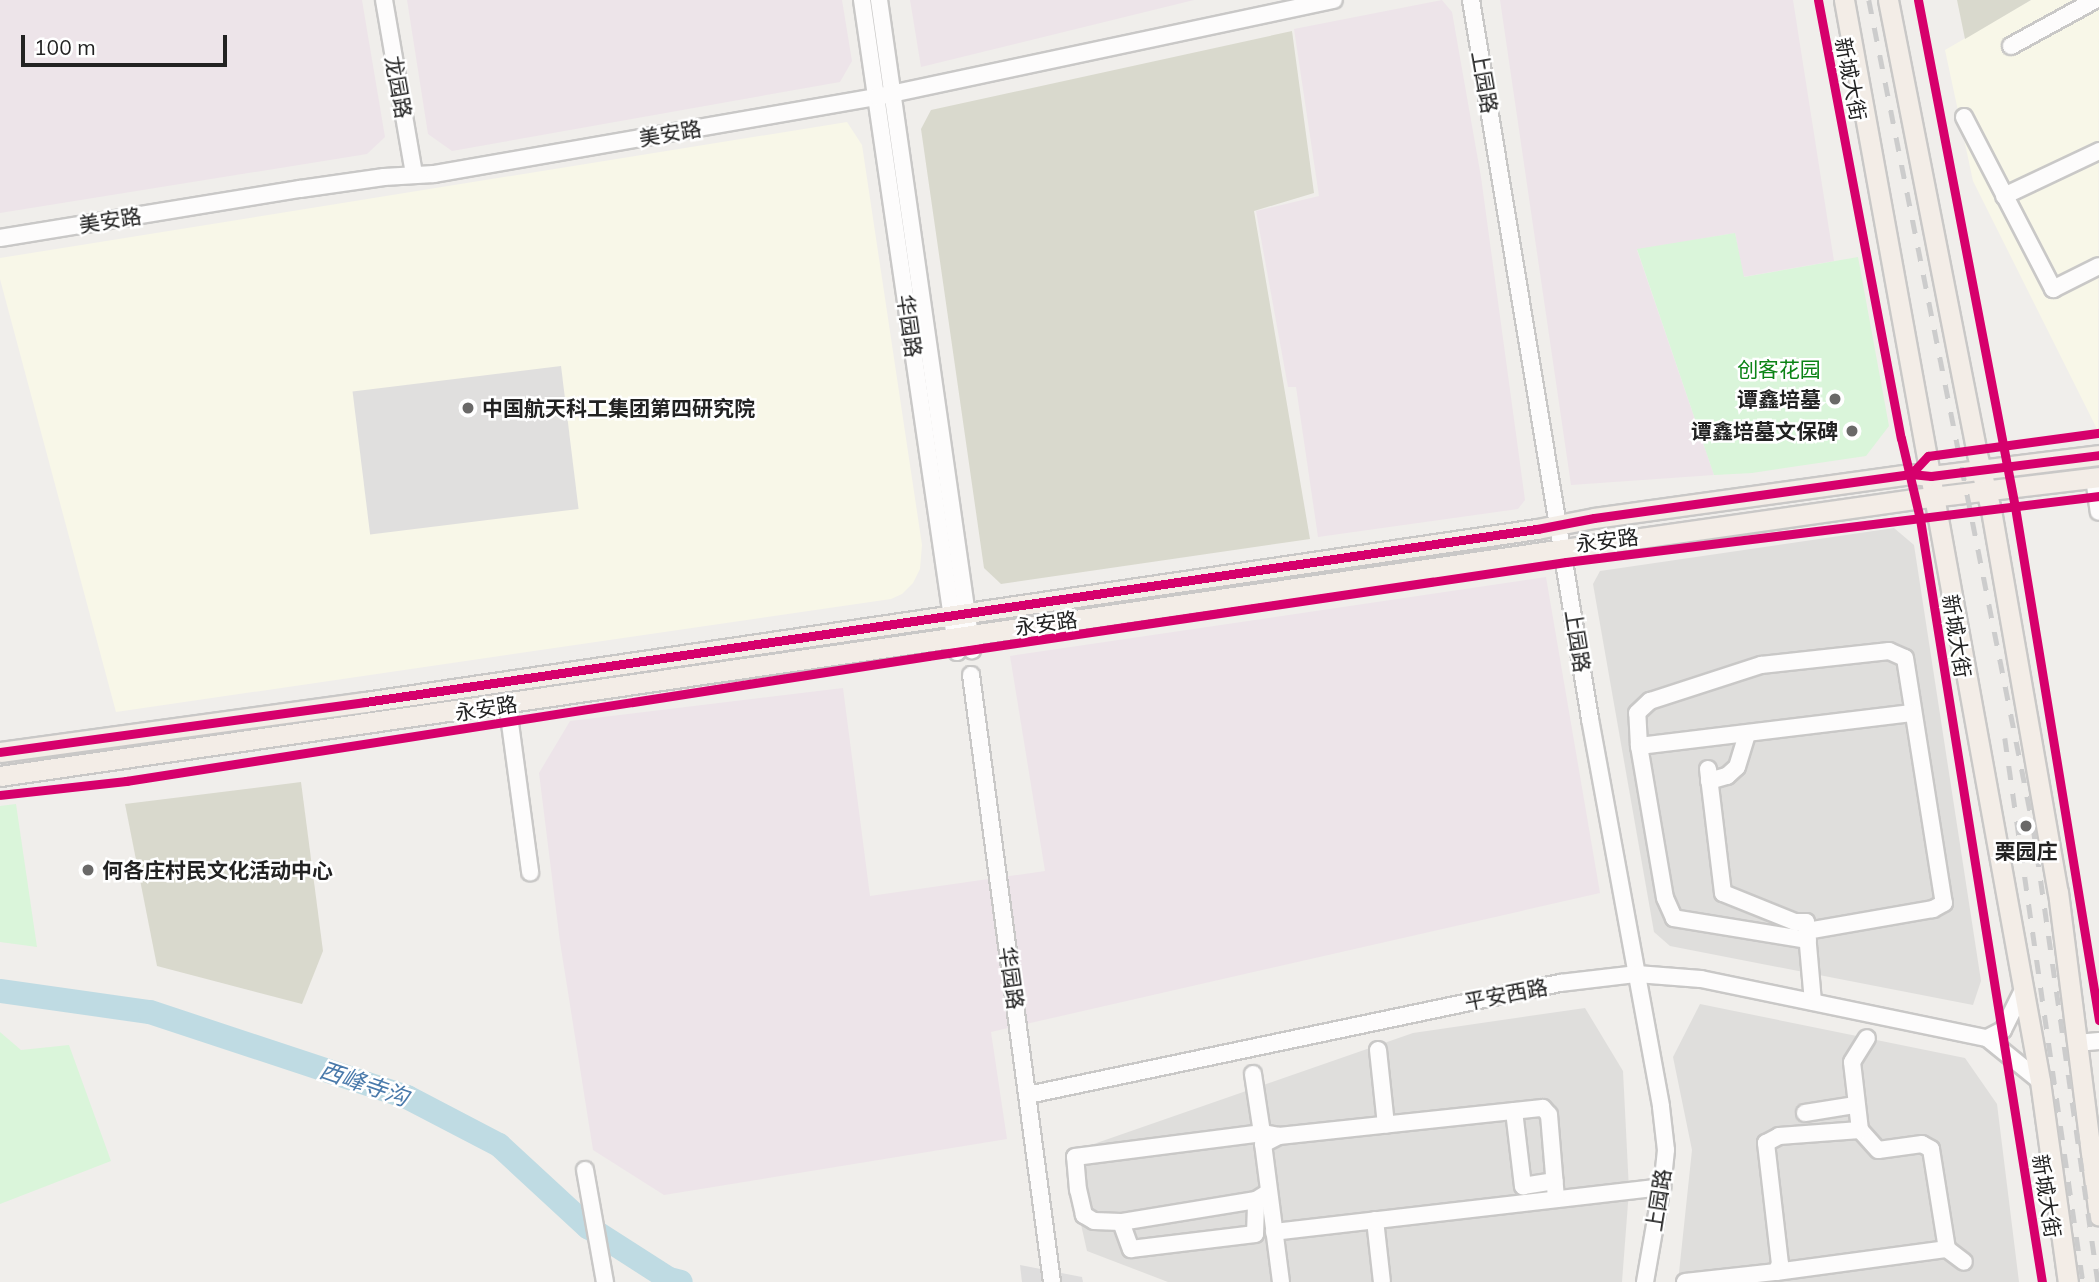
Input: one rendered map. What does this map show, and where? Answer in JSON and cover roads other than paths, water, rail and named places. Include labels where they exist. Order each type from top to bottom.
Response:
[{"type":"main road","name":"新城大街","points":[[1844,0],[2040,1081],[2068,1282]]},
{"type":"main road","points":[[1888,0],[1987,490],[2058,892],[2099,1215]]},
{"type":"main road","name":"永安路","points":[[0,752],[1898,476],[1931,476],[2099,455]]},
{"type":"main road","name":"永安路","points":[[0,776],[507,701],[964,643],[1563,549],[2096,477]]},
{"type":"street","name":"龙园路","points":[[384,0],[414,174]]},
{"type":"street","name":"华园路","points":[[862,0],[885,95]]},
{"type":"street","name":"华园路","points":[[879,0],[885,95],[964,643]]},
{"type":"street","name":"美安路","points":[[0,238],[300,189],[414,174],[434,174],[885,95],[1334,0]]},
{"type":"street","name":"上园路","points":[[1471,0],[1560,524],[1590,719],[1661,1107],[1666,1150],[1645,1282]]},
{"type":"street","points":[[2011,46],[2095,0]]},
{"type":"street","points":[[1964,117],[2053,289],[2099,266]]},
{"type":"street","points":[[2004,196],[2099,151]]},
{"type":"street","points":[[2096,477],[2099,512]]},
{"type":"street","points":[[1889,651],[1905,658],[1944,903],[1933,909],[1808,936],[1674,918],[1665,898],[1639,746],[1637,713],[1650,701],[1761,665],[1889,651]]},
{"type":"street","name":"华园路","points":[[971,675],[1052,1276]]},
{"type":"street","points":[[507,701],[530,872]]},
{"type":"street","points":[[1639,746],[1912,713]]},
{"type":"street","points":[[1747,735],[1737,767],[1727,776],[1708,775],[1723,893],[1795,922],[1806,922],[1813,1002]]},
{"type":"street","name":"平安西路","points":[[1028,1095],[1560,983],[1637,974],[1701,979],[1987,1038]]},
{"type":"street","points":[[2023,990],[2003,1030],[1987,1038],[2040,1081]]},
{"type":"street","points":[[1867,1038],[1852,1062],[1860,1130],[1878,1150],[1922,1144],[1931,1149],[1947,1249],[1964,1262]]},
{"type":"street","points":[[2077,1043],[2099,1041]]},
{"type":"street","points":[[1378,1050],[1386,1125]]},
{"type":"street","points":[[1253,1074],[1262,1133]]},
{"type":"street","points":[[1805,1113],[1856,1105]]},
{"type":"street","points":[[1263,1196],[1121,1222],[1094,1221],[1084,1215],[1075,1157],[1262,1133],[1279,1136],[1543,1108],[1549,1115],[1556,1199]]},
{"type":"street","points":[[1514,1111],[1523,1186],[1555,1181]]},
{"type":"street","points":[[1776,1272],[1780,1264],[1766,1143],[1779,1136],[1860,1130]]},
{"type":"street","points":[[1121,1222],[1131,1249],[1255,1234],[1263,1196],[1263,1144],[1279,1136]]},
{"type":"street","points":[[585,1170],[605,1282]]},
{"type":"street","points":[[1274,1232],[1662,1187]]},
{"type":"street","points":[[1263,1196],[1274,1232],[1281,1282]]},
{"type":"street","points":[[1375,1220],[1382,1282]]},
{"type":"street","points":[[1685,1282],[1947,1249]]},
{"type":"waterway","name":"西峰寺沟","points":[[0,991],[150,1012],[407,1097],[499,1145],[588,1227],[669,1279],[681,1282]]},
{"type":"railway","points":[[1869,0],[2033,825],[2098,1282]]},
{"type":"railway","points":[[2005,738],[2083,1282]]},
{"type":"place","name":"谭鑫培墓","points":[[1835,399]]},
{"type":"place","name":"中国航天科工集团第四研究院","points":[[468,408]]},
{"type":"place","name":"谭鑫培墓文保碑","points":[[1852,431]]},
{"type":"place","name":"栗园庄","points":[[2026,826]]},
{"type":"place","name":"何各庄村民文化活动中心","points":[[88,870]]},
{"type":"park label","name":"创客花园","points":[[1779,369]]}]
